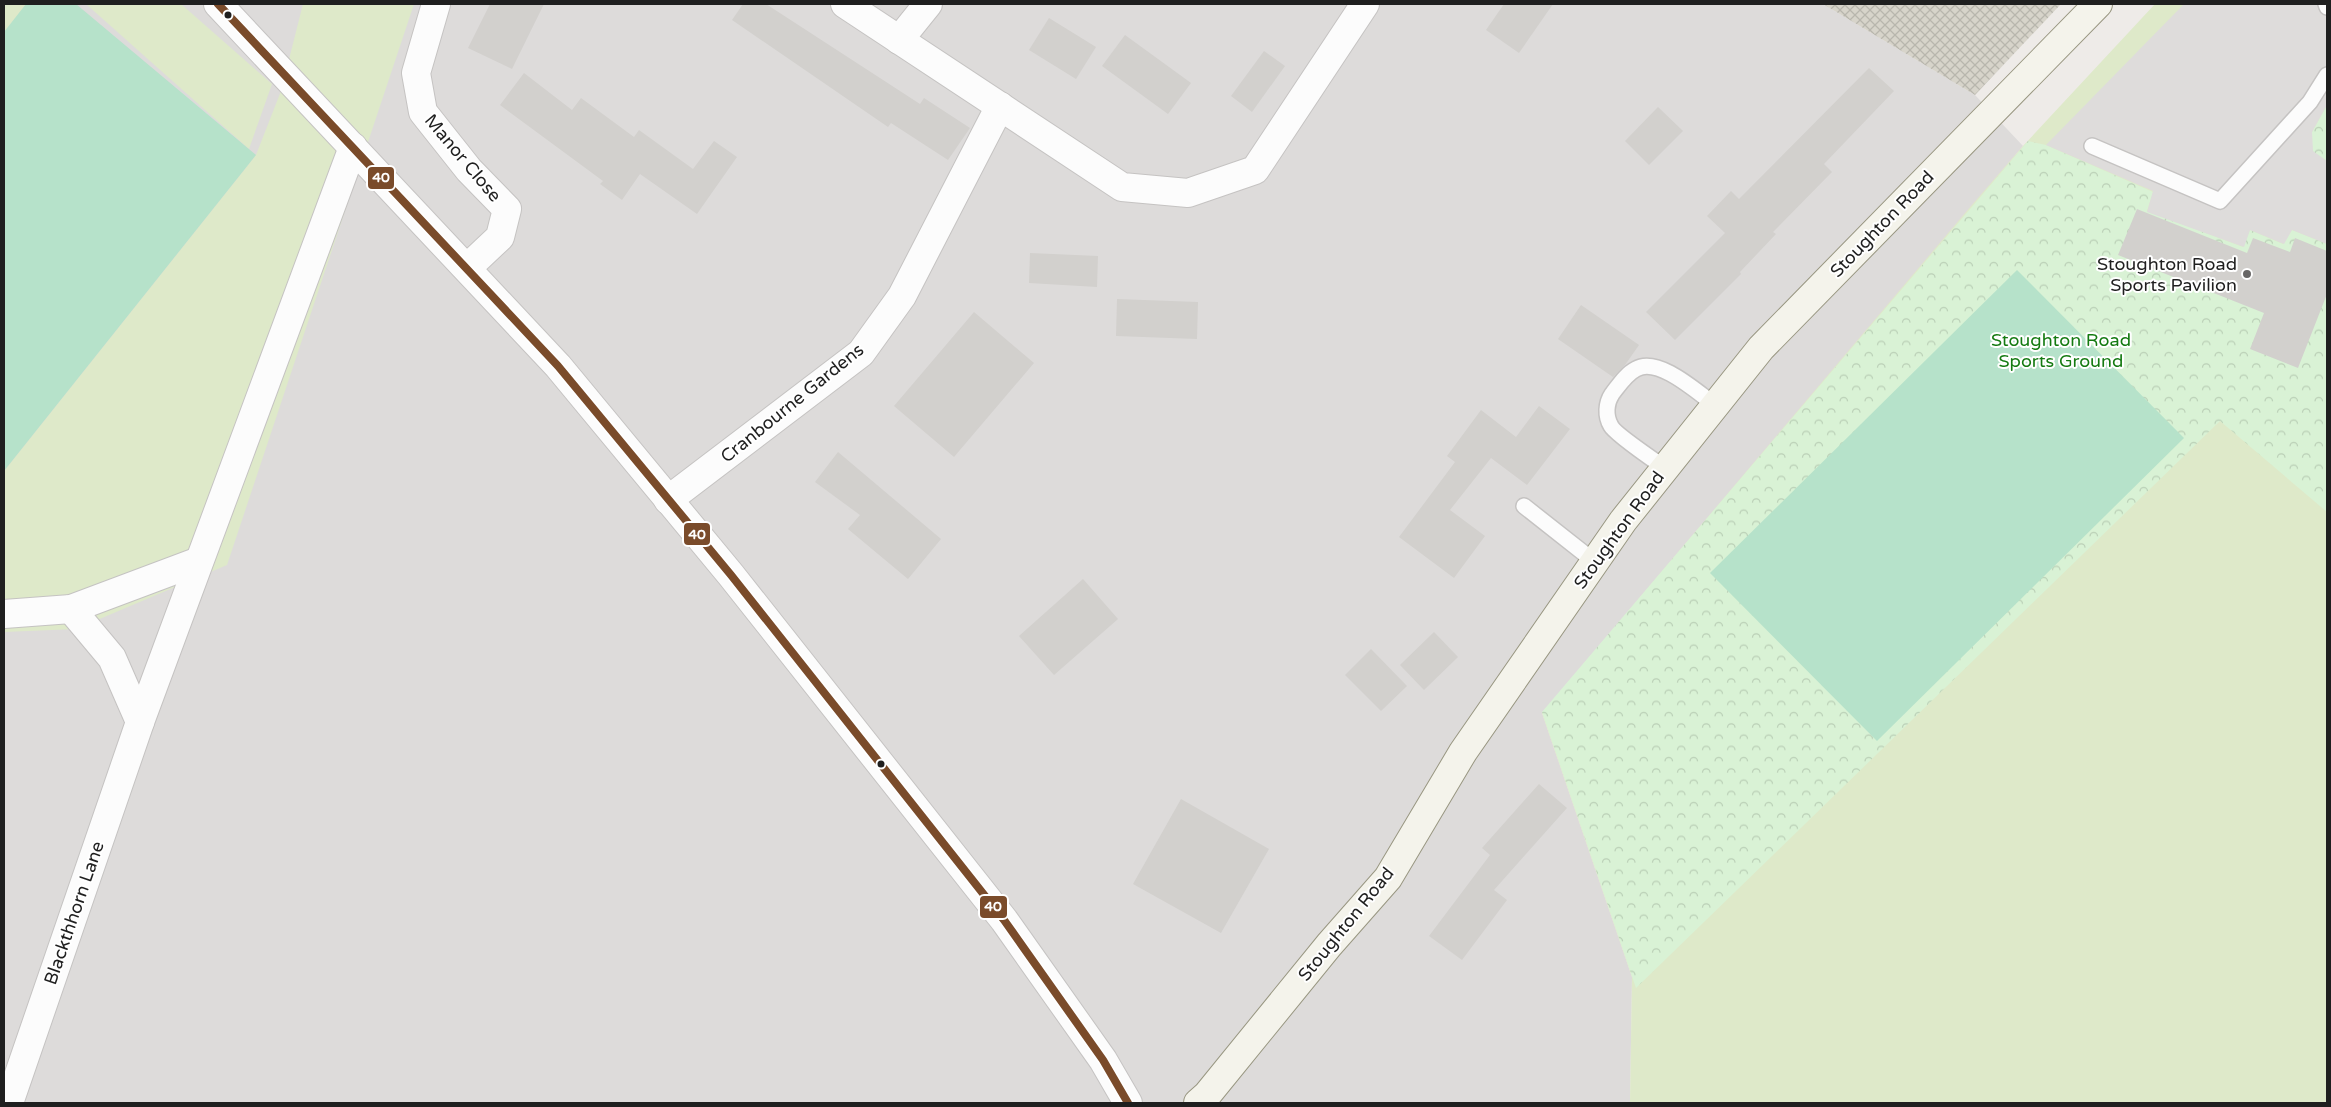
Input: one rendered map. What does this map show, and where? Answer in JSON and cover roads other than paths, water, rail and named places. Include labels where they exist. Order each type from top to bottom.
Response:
[{"type":"main road","name":"Stoughton Road","points":[[1198,1103],[1207,1095],[1329,945],[1388,878],[1463,752],[1623,521],[1761,348],[2098,4]]},
{"type":"street","points":[[218,4],[558,366],[737,583],[1004,920],[1103,1060],[1128,1103]]},
{"type":"street","name":"Manor Close","points":[[436,4],[416,73],[423,112],[469,170],[507,209],[500,237],[467,268]]},
{"type":"street","points":[[845,4],[1122,187],[1188,193],[1255,170],[1365,4]]},
{"type":"street","points":[[899,40],[928,4]]},
{"type":"street","name":"Cranbourne Gardens","points":[[668,500],[861,353],[902,296],[1000,106]]},
{"type":"street","name":"Blackthhorn Lane","points":[[9,1103],[140,722],[353,147]]},
{"type":"street","points":[[4,614],[71,609],[199,561]]},
{"type":"street","points":[[71,609],[112,658],[140,722]]},
{"type":"lane","points":[[2092,146],[2220,201],[2310,102],[2327,75]]},
{"type":"lane","points":[[1665,468],[1611,427],[1607,415],[1608,400],[1622,381],[1636,368],[1651,366],[1664,369],[1715,405]]},
{"type":"lane","points":[[1524,506],[1595,562]]},
{"type":"place","name":"Stoughton Road Sports Pavilion","points":[[2247,274]]},
{"type":"park label","name":"Stoughton Road Sports Ground","points":[[2061,350]]}]
